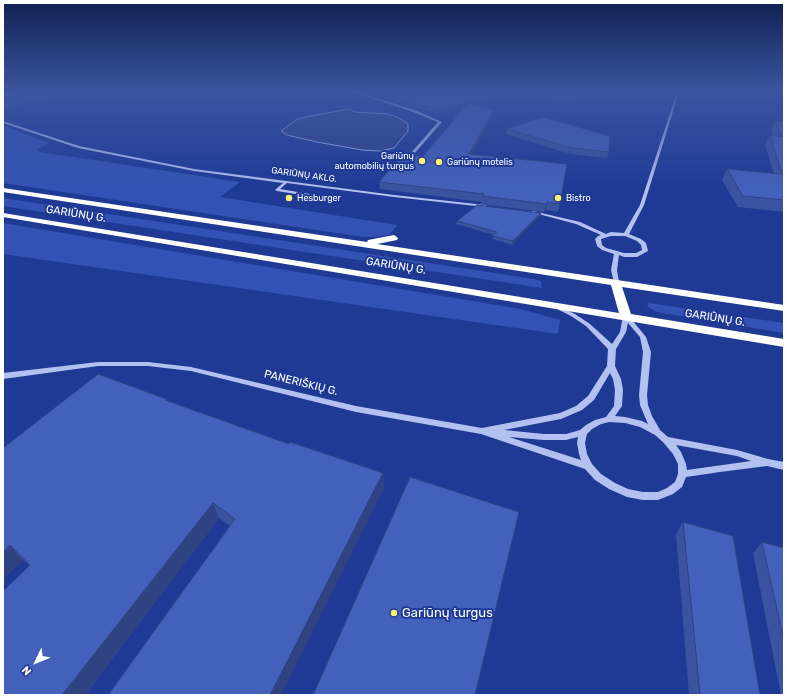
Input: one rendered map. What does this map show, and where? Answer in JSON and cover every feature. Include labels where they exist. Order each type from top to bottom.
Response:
[{"type":"highway","name":"GARIŪNŲ G.","points":[[3,190],[784,308]]},
{"type":"highway","name":"GARIŪNŲ G.","points":[[3,215],[784,343]]},
{"type":"highway","points":[[362,244],[394,238]]},
{"type":"highway","points":[[616,282],[619,297],[626,316]]},
{"type":"street","name":"GARIŪNŲ AKLG.","points":[[11,125],[78,147],[106,154],[194,170],[394,196],[494,207]]},
{"type":"street","points":[[412,154],[438,125]]},
{"type":"street","points":[[626,235],[642,205],[668,125]]},
{"type":"street","points":[[286,182],[277,190],[333,199]]},
{"type":"street","points":[[524,211],[559,217],[605,234],[626,235],[644,244],[645,251],[631,256],[616,254],[604,249],[598,242],[600,236],[605,234]]},
{"type":"street","points":[[616,254],[614,270],[616,282]]},
{"type":"street","points":[[553,305],[573,315],[588,325],[602,337],[612,349]]},
{"type":"street","points":[[609,419],[618,406],[619,390],[617,379],[611,366],[612,349],[623,332],[626,316]]},
{"type":"street","points":[[626,316],[643,337],[647,352],[643,395],[644,405],[648,416],[658,433]]},
{"type":"street","name":"PANERIŠKIŲ G.","points":[[3,376],[98,364],[148,364],[191,369],[356,409],[481,431],[588,466]]},
{"type":"street","points":[[481,431],[561,416],[579,408],[591,398],[611,366]]},
{"type":"street","points":[[481,431],[544,437],[566,436],[584,434],[589,427],[598,422],[609,419],[630,421],[642,424],[658,433],[666,440],[677,452],[682,464],[683,474],[720,468],[768,463]]},
{"type":"street","name":"PANERIŠKIŲ G.","points":[[584,434],[581,443],[582,454],[588,466],[598,477],[627,493],[643,496],[658,496],[670,491],[679,484],[683,474]]},
{"type":"street","points":[[666,440],[737,453],[768,463],[784,466]]},
{"type":"shaded area","points":[[290,125],[408,125],[408,131],[394,148],[380,151],[362,150],[317,142],[287,135],[281,131]]},
{"type":"shaded area","points":[[3,126],[49,143],[38,149],[40,152],[240,182],[220,197],[397,225],[389,235],[363,237],[3,183]]},
{"type":"shaded area","points":[[3,198],[534,279],[541,281],[542,288],[3,206]]},
{"type":"shaded area","points":[[3,223],[521,309],[560,320],[558,334],[3,254]]},
{"type":"shaded area","points":[[649,303],[784,323],[784,333],[657,312],[647,306]]},
{"type":"building","points":[[450,125],[486,125],[469,154],[567,164],[560,204],[547,202],[546,204],[482,196],[484,194],[379,182],[403,154],[423,156]]},
{"type":"building","points":[[520,125],[569,125],[610,136],[609,152],[572,148],[507,129]]},
{"type":"building","points":[[777,125],[784,125],[784,200],[743,196],[727,169],[782,174],[770,135],[782,137]]},
{"type":"building","points":[[477,205],[541,213],[513,241],[493,236],[497,232],[457,221]]},
{"type":"building","points":[[98,374],[166,399],[165,400],[289,444],[290,442],[383,473],[270,695],[108,695],[235,519],[213,503],[62,695],[3,695],[3,591],[30,565],[10,545],[3,552],[3,448]]},
{"type":"building","points":[[410,477],[519,512],[475,695],[313,695]]},
{"type":"building","points":[[683,522],[733,536],[760,695],[700,695]]},
{"type":"building","points":[[762,542],[784,548],[784,641]]},
{"type":"place","name":"Gariūnų automobilių turgus","points":[[422,161]]},
{"type":"place","name":"Gariūnų motelis","points":[[439,162]]},
{"type":"place","name":"Hesburger","points":[[289,198]]},
{"type":"place","name":"Bistro","points":[[558,198]]},
{"type":"place","name":"Gariūnų turgus","points":[[394,613]]}]
